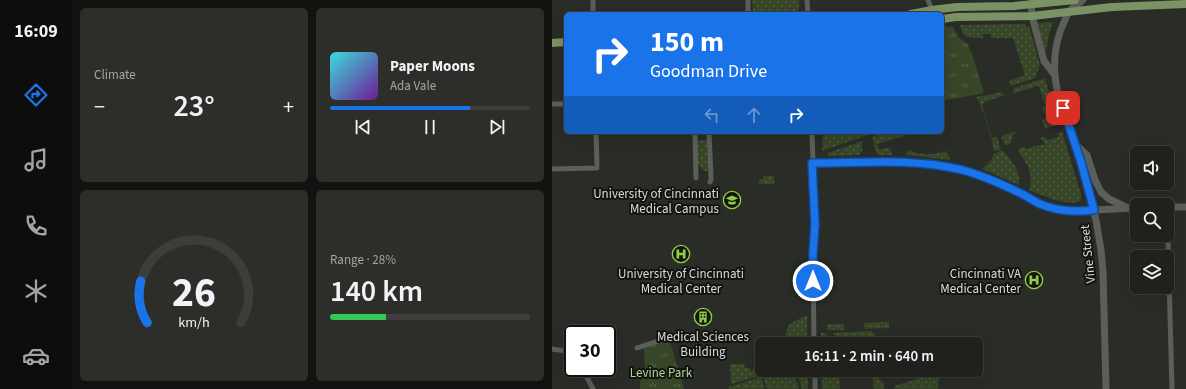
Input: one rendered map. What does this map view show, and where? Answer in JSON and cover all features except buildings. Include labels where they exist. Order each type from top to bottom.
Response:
[{"type":"main road","points":[[922,12],[976,4],[1031,3],[1067,0],[1069,12]]},
{"type":"main road","points":[[1069,12],[1084,0]]},
{"type":"main road","points":[[944,19],[1032,16],[1146,2],[1186,4]]},
{"type":"main road","name":"Vine Street","points":[[1031,3],[1032,16],[1044,61],[1054,74]]},
{"type":"main road","name":"Vine Street","points":[[1069,12],[1061,27],[1056,43],[1054,74],[1058,94],[1075,144],[1094,210],[1101,250],[1103,271],[1106,389]]},
{"type":"main road","points":[[552,42],[564,42]]},
{"type":"main road","points":[[1075,144],[1087,155],[1095,180],[1101,192],[1109,199],[1130,207]]},
{"type":"main road","points":[[1174,207],[1186,207]]},
{"type":"main road","points":[[1094,210],[1130,208]]},
{"type":"street","points":[[593,0],[593,12]]},
{"type":"street","points":[[748,0],[748,12]]},
{"type":"street","points":[[807,0],[808,12]]},
{"type":"street","points":[[928,0],[932,10]]},
{"type":"street","points":[[552,104],[564,104]]},
{"type":"street","points":[[552,169],[597,166],[596,134]]},
{"type":"street","points":[[695,134],[696,178]]},
{"type":"street","points":[[709,134],[710,182]]},
{"type":"street","points":[[812,134],[815,224],[813,253],[814,337]]},
{"type":"street","points":[[812,163],[896,161],[947,167],[991,181],[1018,192],[1040,204],[1053,208],[1084,211],[1094,210]]},
{"type":"street","points":[[1168,242],[1172,389]]},
{"type":"street","points":[[637,348],[658,341]]},
{"type":"street","points":[[552,349],[564,351]]},
{"type":"street","points":[[587,377],[593,389]]},
{"type":"street","points":[[815,377],[815,389]]},
{"type":"green space","points":[[752,0],[799,0],[799,12],[753,12]]},
{"type":"green space","points":[[1053,22],[1046,51],[1044,52],[1036,23]]},
{"type":"green space","points":[[1025,24],[1026,27],[1029,26],[1040,65],[1035,78],[1011,86],[1009,81],[1025,75],[1013,38],[991,38],[991,34],[983,34],[983,38],[971,38],[963,33],[960,25]]},
{"type":"green space","points":[[953,26],[959,37],[968,44],[983,93],[944,100],[944,27]]},
{"type":"green space","points":[[1045,79],[1059,125],[1046,128],[1042,120],[1046,118],[1042,107],[1045,106],[1039,86],[1013,93],[1014,88]]},
{"type":"green space","points":[[1001,92],[1005,95],[985,102],[982,105],[992,138],[997,137],[1001,149],[994,151],[983,112],[978,99],[975,97]]},
{"type":"green space","points":[[1017,131],[1014,133],[1009,145],[1006,146],[1001,136]]},
{"type":"green space","points":[[1062,132],[1082,197],[1080,201],[1068,203],[1054,200],[1029,190],[1031,179],[1029,169],[1018,151],[1023,147],[1027,149],[1038,145],[1044,145],[1045,143],[1041,138],[1045,137],[1047,140],[1059,137],[1058,133]]},
{"type":"green space","points":[[823,134],[871,134],[822,151]]},
{"type":"green space","points":[[877,134],[904,134],[905,136],[877,144],[879,150],[889,148],[892,155],[879,155],[876,152],[872,137]]},
{"type":"green space","points":[[697,140],[707,140],[707,171],[704,171],[698,164]]},
{"type":"green space","points":[[862,141],[862,151],[859,155],[828,156],[828,153]]},
{"type":"green space","points":[[911,150],[912,152],[925,154],[934,154],[946,151],[950,160],[907,155],[906,152]]},
{"type":"green space","points":[[1002,150],[1017,170],[1019,185],[982,169],[990,162],[994,154]]},
{"type":"green space","points":[[763,176],[774,176],[774,184],[759,184],[759,179],[763,179]]},
{"type":"green space","points":[[807,315],[807,337],[786,337],[787,329],[790,324]]},
{"type":"green space","points":[[889,322],[889,328],[865,329],[863,323]]},
{"type":"green space","points":[[827,324],[844,324],[845,330],[829,330],[827,329]]},
{"type":"green space","points":[[871,331],[875,334],[876,337],[837,337],[832,333]]},
{"type":"green space","points":[[821,333],[825,333],[830,337],[821,337]]},
{"type":"green space","name":"Levine Park","points":[[667,339],[670,342],[684,389],[640,389],[640,382],[645,373],[644,349],[647,346]]},
{"type":"green space","points":[[730,364],[744,364],[745,368],[750,368],[751,371],[755,370],[756,377],[731,384]]},
{"type":"green space","points":[[761,377],[765,389],[729,389],[729,387]]},
{"type":"green space","points":[[763,377],[795,377],[799,389],[767,389]]},
{"type":"green space","points":[[798,377],[808,377],[808,389],[802,389]]},
{"type":"green space","points":[[822,377],[839,377],[840,389],[822,389]]},
{"type":"green space","points":[[872,377],[877,377],[884,383],[884,389],[874,389]]},
{"type":"green space","points":[[923,377],[939,377],[938,389],[895,389],[894,386]]},
{"type":"place","name":"University of Cincinnati Medical Campus","points":[[732,200]]},
{"type":"place","name":"University of Cincinnati Medical Center","points":[[681,254]]},
{"type":"place","name":"Cincinnati VA Medical Center","points":[[1034,280]]},
{"type":"place","name":"Medical Sciences Building","points":[[703,317]]},
{"type":"route","points":[[813,281],[815,212],[812,163],[896,161],[947,167],[970,173],[991,181],[1018,192],[1040,204],[1053,208],[1084,211],[1094,210],[1081,162],[1063,108]]}]
